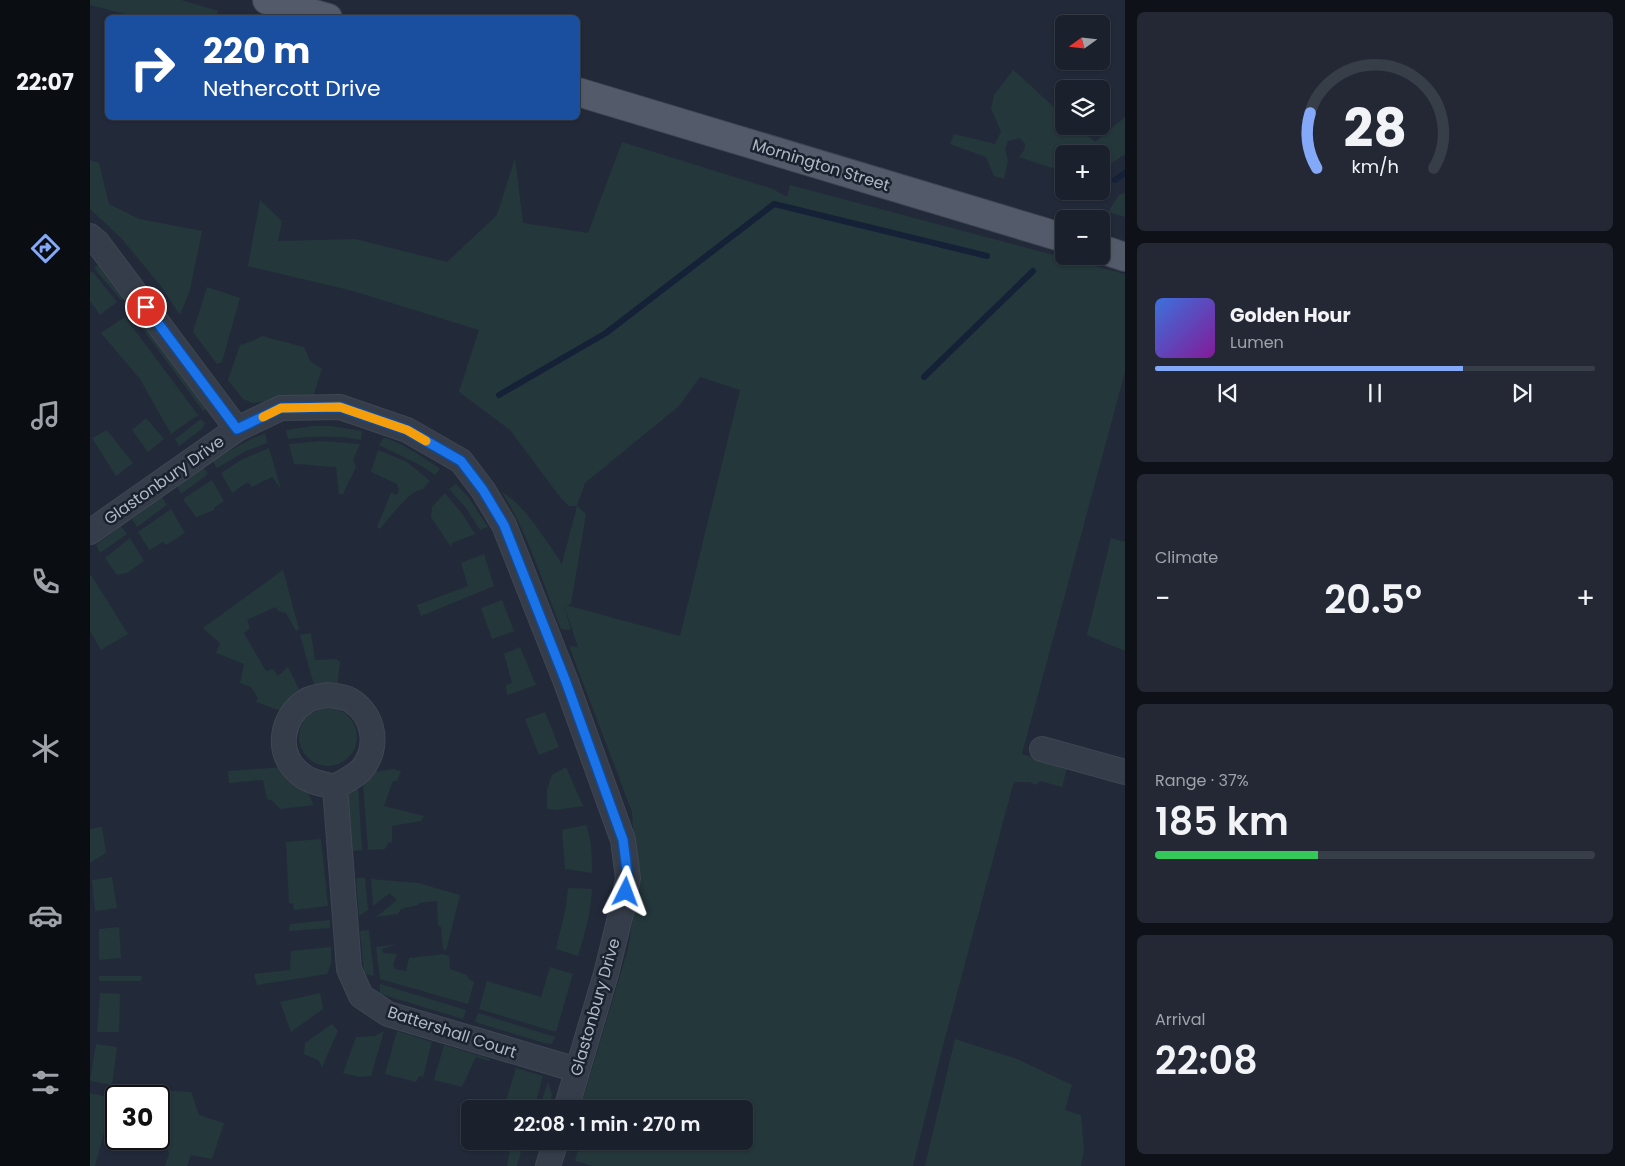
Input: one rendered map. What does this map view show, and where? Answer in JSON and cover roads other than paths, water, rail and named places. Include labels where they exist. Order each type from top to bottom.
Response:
[{"type":"main road","points":[[267,0],[318,15]]},
{"type":"main road","name":"Mornington Street","points":[[580,93],[1055,235]]},
{"type":"main road","points":[[1110,252],[1125,257]]},
{"type":"street","points":[[90,236],[237,429]]},
{"type":"street","name":"Glastonbury Drive","points":[[90,532],[237,429],[281,408],[340,407],[407,430],[461,461],[483,490],[504,525],[568,689],[623,840],[628,878],[623,905],[606,974],[569,1100]]},
{"type":"street","points":[[1042,749],[1125,772]]},
{"type":"street","name":"Battershall Court","points":[[335,786],[349,969],[362,996],[388,1014],[577,1070]]},
{"type":"street","points":[[548,1166],[553,1150]]},
{"type":"waterway","points":[[1115,180],[1125,173]]},
{"type":"waterway","points":[[499,395],[606,333],[774,204],[987,256]]},
{"type":"waterway","points":[[924,377],[1033,271]]}]
